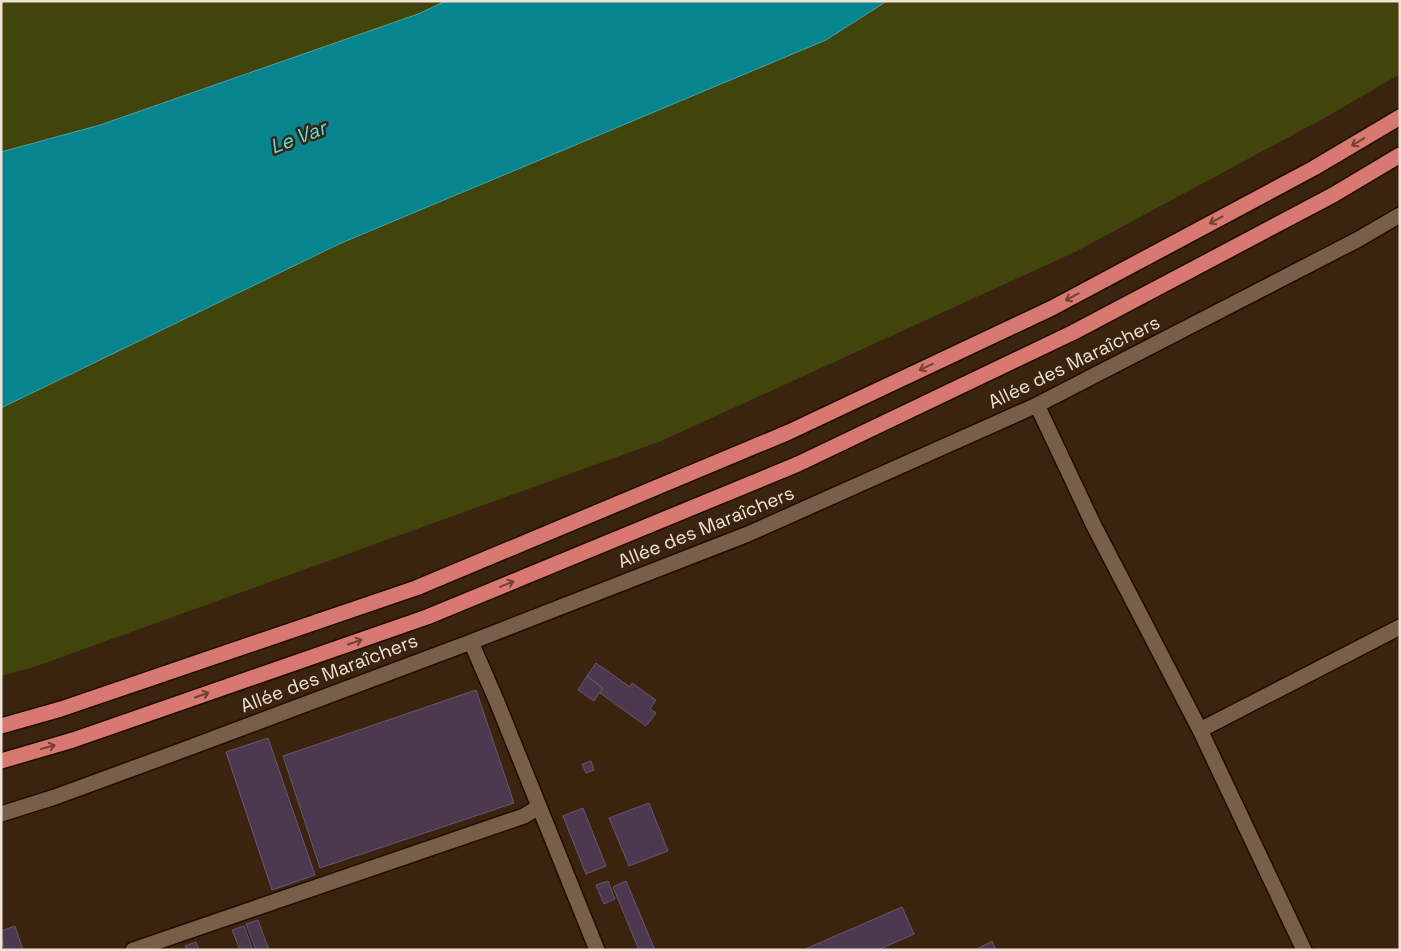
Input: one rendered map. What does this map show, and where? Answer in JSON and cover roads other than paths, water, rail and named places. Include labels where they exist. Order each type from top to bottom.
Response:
[{"type":"highway","points":[[1,726],[61,709],[416,588],[788,432],[1052,308],[1314,168],[1400,117]]},
{"type":"highway","points":[[1,761],[73,740],[427,617],[798,464],[1074,332],[1333,195],[1400,155]]},
{"type":"street","name":"Allée des Maraîchers","points":[[1,814],[55,798],[471,642],[748,534],[1037,405],[1357,240],[1400,215]]},
{"type":"street","points":[[1037,405],[1094,526],[1200,730],[1304,950]]},
{"type":"street","points":[[1200,730],[1400,627]]},
{"type":"street","points":[[471,642],[597,950]]},
{"type":"street","points":[[133,950],[524,816],[539,807]]},
{"type":"water","name":"Le Var","points":[[446,1],[887,1],[826,40],[339,244],[1,408],[1,152],[100,125],[418,14]]}]
